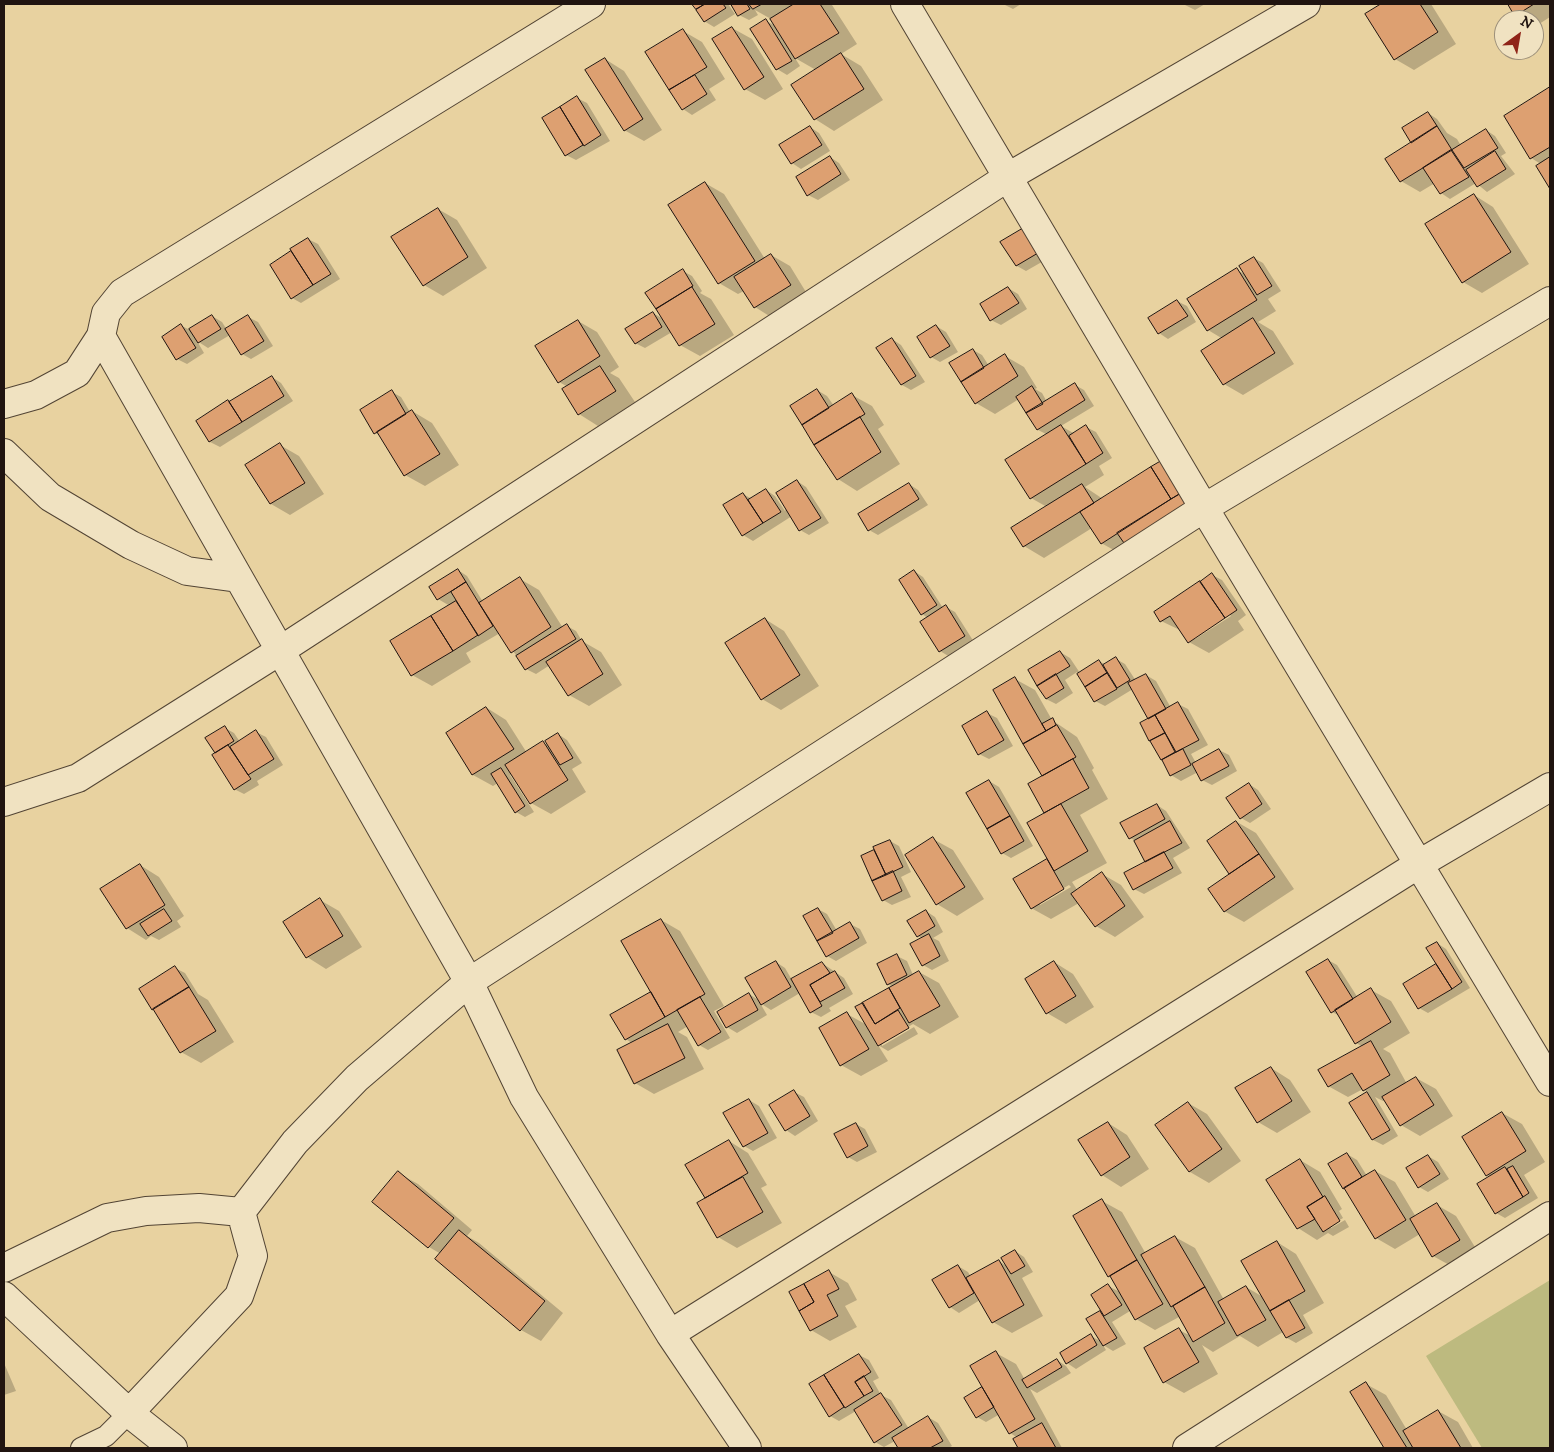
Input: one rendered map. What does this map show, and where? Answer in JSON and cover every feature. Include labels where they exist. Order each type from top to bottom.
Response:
[{"type":"street","points":[[4,404],[36,395],[77,373],[101,336],[106,314],[122,293],[592,4]]},
{"type":"street","points":[[905,4],[1204,508],[1550,1082]]},
{"type":"street","points":[[4,802],[78,778],[281,650],[1008,177],[1306,4]]},
{"type":"street","points":[[241,1212],[295,1142],[357,1078],[469,982],[1204,508],[1550,302]]},
{"type":"street","points":[[101,336],[469,982],[524,1097],[670,1334],[747,1448]]},
{"type":"street","points":[[4,453],[50,497],[131,545],[187,571],[238,578]]},
{"type":"street","points":[[670,1334],[1419,864],[1550,787]]},
{"type":"street","points":[[4,1268],[106,1218],[146,1211],[199,1208],[241,1212]]},
{"type":"street","points":[[129,1413],[238,1296],[253,1256],[241,1212]]},
{"type":"street","points":[[1187,1448],[1550,1216]]},
{"type":"street","points":[[4,1296],[129,1413],[173,1448]]},
{"type":"lane","points":[[81,1448],[106,1436],[129,1413]]},
{"type":"shaded area","points":[[1550,1280],[1550,1448],[1482,1448],[1426,1356]]},
{"type":"building","points":[[692,4],[705,4],[696,9]]},
{"type":"building","points":[[705,4],[723,4],[726,8],[704,22],[696,10]]},
{"type":"building","points":[[731,4],[747,4],[750,9],[738,16]]},
{"type":"building","points":[[749,4],[762,4],[753,9]]},
{"type":"building","points":[[794,4],[820,4],[839,33],[795,59],[770,19]]},
{"type":"building","points":[[1381,4],[1420,4],[1438,32],[1394,60],[1365,14]]},
{"type":"building","points":[[1508,4],[1534,4],[1524,10],[1512,10]]},
{"type":"building","points":[[766,19],[792,61],[776,70],[750,29]]},
{"type":"building","points":[[732,27],[764,77],[744,90],[712,39]]},
{"type":"building","points":[[683,29],[707,67],[669,90],[645,52]]},
{"type":"building","points":[[841,53],[864,89],[814,120],[791,85]]},
{"type":"building","points":[[605,58],[643,119],[624,131],[585,70]]},
{"type":"building","points":[[695,75],[707,94],[682,110],[669,90]]},
{"type":"building","points":[[1550,87],[1550,147],[1530,159],[1504,116]]},
{"type":"building","points":[[577,96],[601,135],[584,146],[560,107]]},
{"type":"building","points":[[560,107],[583,145],[565,156],[542,118]]},
{"type":"building","points":[[1428,112],[1437,126],[1411,143],[1402,128]]},
{"type":"building","points":[[810,126],[822,145],[791,164],[779,145]]},
{"type":"building","points":[[1437,126],[1452,150],[1400,182],[1385,159]]},
{"type":"building","points":[[1486,129],[1498,148],[1464,168],[1452,150]]},
{"type":"building","points":[[1451,150],[1469,177],[1440,194],[1423,168]]},
{"type":"building","points":[[1495,151],[1506,169],[1477,187],[1466,170]]},
{"type":"building","points":[[830,156],[841,174],[807,196],[796,177]]},
{"type":"building","points":[[1550,157],[1550,189],[1536,166]]},
{"type":"building","points":[[705,182],[755,261],[718,284],[668,205]]},
{"type":"building","points":[[1474,194],[1511,252],[1462,283],[1425,224]]},
{"type":"building","points":[[438,208],[468,257],[423,286],[391,237]]},
{"type":"building","points":[[1022,229],[1038,253],[1016,266],[1000,242]]},
{"type":"building","points":[[308,238],[331,274],[313,285],[290,249]]},
{"type":"building","points":[[291,251],[313,285],[291,299],[270,265]]},
{"type":"building","points":[[771,254],[791,285],[754,308],[734,277]]},
{"type":"building","points":[[1254,257],[1272,286],[1257,295],[1239,266]]},
{"type":"building","points":[[1237,268],[1257,300],[1207,331],[1187,299]]},
{"type":"building","points":[[683,269],[693,286],[656,309],[645,293]]},
{"type":"building","points":[[692,287],[715,324],[679,346],[656,309]]},
{"type":"building","points":[[1008,287],[1019,303],[990,321],[980,304]]},
{"type":"building","points":[[1177,300],[1188,316],[1158,334],[1148,318]]},
{"type":"building","points":[[653,312],[662,327],[635,344],[625,329]]},
{"type":"building","points":[[212,315],[221,329],[198,343],[189,329]]},
{"type":"building","points":[[248,315],[264,341],[241,355],[225,329]]},
{"type":"building","points":[[1253,318],[1275,353],[1223,385],[1201,351]]},
{"type":"building","points":[[578,320],[600,356],[558,383],[535,346]]},
{"type":"building","points":[[181,324],[196,348],[176,360],[162,337]]},
{"type":"building","points":[[936,325],[950,346],[930,358],[917,337]]},
{"type":"building","points":[[892,338],[916,376],[901,385],[876,348]]},
{"type":"building","points":[[973,349],[984,368],[961,382],[949,363]]},
{"type":"building","points":[[1005,354],[1018,376],[975,404],[961,382]]},
{"type":"building","points":[[600,366],[616,391],[578,415],[562,389]]},
{"type":"building","points":[[272,376],[284,396],[242,422],[229,402]]},
{"type":"building","points":[[1075,383],[1085,400],[1037,430],[1026,413]]},
{"type":"building","points":[[1032,386],[1043,404],[1026,413],[1016,397]]},
{"type":"building","points":[[817,389],[829,408],[802,425],[790,406]]},
{"type":"building","points":[[392,390],[406,414],[374,434],[360,410]]},
{"type":"building","points":[[852,393],[865,414],[814,445],[802,425]]},
{"type":"building","points":[[228,400],[242,422],[209,442],[196,421]]},
{"type":"building","points":[[412,410],[440,454],[404,476],[377,432]]},
{"type":"building","points":[[860,417],[881,452],[837,480],[814,445]]},
{"type":"building","points":[[1061,425],[1086,464],[1030,499],[1005,460]]},
{"type":"building","points":[[1086,425],[1103,453],[1086,464],[1069,436]]},
{"type":"building","points":[[280,443],[305,483],[270,504],[245,465]]},
{"type":"building","points":[[1163,460],[1183,492],[1171,499],[1151,467]]},
{"type":"building","points":[[1151,467],[1171,499],[1101,544],[1080,512]]},
{"type":"building","points":[[797,480],[821,518],[799,531],[776,493]]},
{"type":"building","points":[[909,483],[919,499],[868,531],[858,514]]},
{"type":"building","points":[[1082,484],[1094,503],[1023,547],[1011,528]]},
{"type":"building","points":[[766,489],[781,512],[763,523],[748,500]]},
{"type":"building","points":[[1183,492],[1189,502],[1124,543],[1117,533]]},
{"type":"building","points":[[743,493],[763,523],[742,536],[723,505]]},
{"type":"building","points":[[458,569],[466,582],[437,600],[429,587]]},
{"type":"building","points":[[914,570],[937,605],[921,615],[899,580]]},
{"type":"building","points":[[1212,573],[1237,610],[1225,618],[1200,582]]},
{"type":"building","points":[[520,577],[551,627],[511,653],[479,603]]},
{"type":"building","points":[[1200,581],[1225,618],[1188,643],[1170,616],[1160,622],[1154,612]]},
{"type":"building","points":[[466,582],[493,626],[478,636],[451,592]]},
{"type":"building","points":[[456,601],[478,635],[453,651],[431,616]]},
{"type":"building","points":[[946,605],[965,636],[939,652],[920,622]]},
{"type":"building","points":[[431,616],[453,651],[411,676],[390,641]]},
{"type":"building","points":[[765,618],[800,675],[761,700],[725,643]]},
{"type":"building","points":[[567,624],[576,639],[525,670],[516,656]]},
{"type":"building","points":[[582,639],[603,674],[568,696],[546,662]]},
{"type":"building","points":[[1060,651],[1070,666],[1037,686],[1028,670]]},
{"type":"building","points":[[1116,657],[1130,680],[1117,688],[1103,665]]},
{"type":"building","points":[[1099,660],[1107,673],[1085,687],[1077,674]]},
{"type":"building","points":[[1107,673],[1117,689],[1094,702],[1085,687]]},
{"type":"building","points":[[1056,674],[1064,688],[1046,699],[1037,686]]},
{"type":"building","points":[[1146,674],[1166,709],[1148,719],[1128,683]]},
{"type":"building","points":[[1015,677],[1046,731],[1023,744],[993,690]]},
{"type":"building","points":[[1178,702],[1199,740],[1176,752],[1155,715]]},
{"type":"building","points":[[486,707],[514,749],[472,775],[446,733]]},
{"type":"building","points":[[987,711],[1004,740],[978,755],[962,726]]},
{"type":"building","points":[[1155,715],[1165,733],[1149,741],[1140,723]]},
{"type":"building","points":[[1053,718],[1056,725],[1046,731],[1042,724]]},
{"type":"building","points":[[1057,725],[1076,757],[1042,776],[1023,744]]},
{"type":"building","points":[[225,726],[234,741],[215,753],[205,738]]},
{"type":"building","points":[[256,730],[274,759],[248,775],[230,747]]},
{"type":"building","points":[[558,733],[573,758],[560,765],[545,741]]},
{"type":"building","points":[[1165,733],[1175,752],[1161,760],[1150,741]]},
{"type":"building","points":[[543,741],[568,780],[530,804],[505,765]]},
{"type":"building","points":[[228,745],[251,779],[234,790],[212,755]]},
{"type":"building","points":[[1183,749],[1191,765],[1170,776],[1162,760]]},
{"type":"building","points":[[1219,749],[1229,766],[1201,781],[1192,764]]},
{"type":"building","points":[[1073,759],[1089,788],[1044,813],[1028,784]]},
{"type":"building","points":[[501,768],[525,806],[515,813],[491,774]]},
{"type":"building","points":[[989,780],[1010,816],[987,829],[966,793]]},
{"type":"building","points":[[1249,783],[1262,804],[1240,819],[1226,798]]},
{"type":"building","points":[[1061,804],[1088,851],[1054,871],[1027,823]]},
{"type":"building","points":[[1157,804],[1165,819],[1129,839],[1120,823]]},
{"type":"building","points":[[1010,816],[1024,841],[1001,854],[987,829]]},
{"type":"building","points":[[1170,821],[1182,843],[1145,862],[1134,841]]},
{"type":"building","points":[[1236,821],[1259,854],[1229,874],[1207,841]]},
{"type":"building","points":[[933,837],[965,887],[936,905],[905,855]]},
{"type":"building","points":[[890,840],[903,867],[886,875],[873,847]]},
{"type":"building","points":[[874,850],[886,875],[872,881],[861,856]]},
{"type":"building","points":[[1164,852],[1173,868],[1133,890],[1124,873]]},
{"type":"building","points":[[1259,854],[1275,877],[1224,912],[1208,889]]},
{"type":"building","points":[[1047,859],[1064,889],[1031,909],[1013,879]]},
{"type":"building","points":[[140,864],[165,905],[126,929],[100,889]]},
{"type":"building","points":[[893,871],[902,891],[882,901],[872,881]]},
{"type":"building","points":[[1102,872],[1125,906],[1095,927],[1071,894]]},
{"type":"building","points":[[320,898],[343,936],[306,958],[283,922]]},
{"type":"building","points":[[818,908],[833,933],[817,941],[803,916]]},
{"type":"building","points":[[164,909],[172,921],[148,936],[140,924]]},
{"type":"building","points":[[926,910],[935,926],[917,937],[907,921]]},
{"type":"building","points":[[661,919],[705,994],[665,1017],[621,941]]},
{"type":"building","points":[[850,922],[859,938],[826,957],[817,941]]},
{"type":"building","points":[[929,934],[940,956],[922,966],[910,944]]},
{"type":"building","points":[[1437,942],[1462,982],[1452,989],[1426,948]]},
{"type":"building","points":[[897,954],[907,975],[887,985],[877,964]]},
{"type":"building","points":[[1328,959],[1353,999],[1331,1013],[1306,972]]},
{"type":"building","points":[[776,961],[791,987],[761,1005],[745,978]]},
{"type":"building","points":[[1054,961],[1076,996],[1046,1014],[1025,979]]},
{"type":"building","points":[[822,962],[830,973],[810,985],[822,1006],[810,1013],[791,979]]},
{"type":"building","points":[[1436,964],[1452,989],[1418,1009],[1403,984]]},
{"type":"building","points":[[175,966],[189,987],[152,1010],[139,989]]},
{"type":"building","points":[[835,971],[845,988],[820,1002],[810,985]]},
{"type":"building","points":[[919,971],[940,1006],[909,1023],[889,988]]},
{"type":"building","points":[[189,987],[216,1031],[180,1053],[153,1009]]},
{"type":"building","points":[[889,988],[900,1008],[875,1024],[862,1003]]},
{"type":"building","points":[[1371,988],[1391,1022],[1355,1044],[1335,1010]]},
{"type":"building","points":[[651,992],[665,1017],[625,1040],[610,1015]]},
{"type":"building","points":[[749,993],[758,1010],[726,1028],[717,1012]]},
{"type":"building","points":[[700,997],[721,1032],[698,1046],[677,1010]]},
{"type":"building","points":[[863,1003],[875,1024],[898,1010],[909,1028],[878,1046],[855,1007]]},
{"type":"building","points":[[847,1012],[869,1049],[840,1066],[819,1028]]},
{"type":"building","points":[[668,1024],[685,1058],[634,1084],[617,1050]]},
{"type":"building","points":[[1371,1041],[1390,1075],[1363,1091],[1352,1073],[1328,1087],[1318,1070]]},
{"type":"building","points":[[1271,1067],[1292,1101],[1257,1123],[1235,1088]]},
{"type":"building","points":[[1416,1077],[1434,1105],[1400,1126],[1382,1097]]},
{"type":"building","points":[[794,1090],[810,1116],[785,1131],[769,1105]]},
{"type":"building","points":[[1367,1092],[1390,1130],[1372,1140],[1349,1103]]},
{"type":"building","points":[[749,1099],[768,1133],[743,1147],[723,1113]]},
{"type":"building","points":[[1188,1102],[1222,1149],[1189,1172],[1155,1125]]},
{"type":"building","points":[[1502,1112],[1526,1151],[1486,1176],[1462,1137]]},
{"type":"building","points":[[1108,1122],[1130,1157],[1101,1176],[1078,1140]]},
{"type":"building","points":[[856,1123],[868,1146],[847,1158],[834,1134]]},
{"type":"building","points":[[729,1140],[748,1173],[705,1198],[685,1165]]},
{"type":"building","points":[[1347,1153],[1362,1177],[1343,1189],[1328,1164]]},
{"type":"building","points":[[1428,1155],[1440,1174],[1418,1188],[1406,1168]]},
{"type":"building","points":[[1300,1159],[1323,1197],[1307,1207],[1315,1219],[1297,1229],[1266,1180]]},
{"type":"building","points":[[1513,1166],[1529,1193],[1523,1197],[1507,1169]]},
{"type":"building","points":[[1505,1167],[1523,1197],[1495,1214],[1477,1184]]},
{"type":"building","points":[[1375,1170],[1406,1220],[1375,1239],[1344,1188]]},
{"type":"building","points":[[398,1171],[454,1218],[428,1248],[372,1202]]},
{"type":"building","points":[[743,1177],[763,1212],[717,1238],[697,1203]]},
{"type":"building","points":[[1325,1196],[1340,1221],[1323,1232],[1307,1207]]},
{"type":"building","points":[[1102,1199],[1137,1260],[1108,1277],[1073,1216]]},
{"type":"building","points":[[1437,1203],[1460,1240],[1432,1257],[1410,1219]]},
{"type":"building","points":[[459,1230],[545,1301],[520,1331],[435,1259]]},
{"type":"building","points":[[1175,1236],[1205,1287],[1171,1307],[1141,1255]]},
{"type":"building","points":[[1277,1241],[1305,1291],[1270,1311],[1241,1261]]},
{"type":"building","points":[[1015,1250],[1025,1266],[1011,1274],[1001,1258]]},
{"type":"building","points":[[999,1260],[1024,1305],[992,1323],[966,1278]]},
{"type":"building","points":[[1137,1260],[1163,1304],[1135,1320],[1110,1276]]},
{"type":"building","points":[[958,1265],[974,1293],[949,1308],[932,1280]]},
{"type":"building","points":[[829,1270],[839,1289],[827,1295],[838,1316],[810,1331],[799,1311],[814,1302],[804,1284]]},
{"type":"building","points":[[804,1284],[814,1302],[799,1311],[789,1292]]},
{"type":"building","points":[[1108,1284],[1122,1305],[1104,1316],[1091,1295]]},
{"type":"building","points":[[1246,1286],[1266,1320],[1237,1336],[1218,1302]]},
{"type":"building","points":[[1205,1287],[1225,1323],[1193,1342],[1173,1306]]},
{"type":"building","points":[[1289,1300],[1305,1328],[1286,1338],[1270,1311]]},
{"type":"building","points":[[1100,1311],[1117,1338],[1103,1346],[1086,1319]]},
{"type":"building","points":[[1179,1328],[1199,1362],[1163,1383],[1144,1348]]},
{"type":"building","points":[[1091,1334],[1097,1345],[1066,1364],[1060,1353]]},
{"type":"building","points":[[996,1351],[1035,1419],[1009,1434],[970,1366]]},
{"type":"building","points":[[859,1354],[871,1372],[855,1382],[864,1396],[845,1408],[824,1375]]},
{"type":"building","points":[[1057,1359],[1062,1367],[1027,1388],[1022,1380]]},
{"type":"building","points":[[824,1375],[844,1407],[829,1417],[809,1384]]},
{"type":"building","points":[[864,1376],[873,1391],[864,1396],[855,1382]]},
{"type":"building","points":[[1366,1382],[1407,1448],[1384,1448],[1350,1392]]},
{"type":"building","points":[[982,1387],[994,1407],[976,1418],[964,1398]]},
{"type":"building","points":[[881,1393],[902,1425],[874,1443],[854,1410]]},
{"type":"building","points":[[1438,1410],[1461,1448],[1413,1448],[1403,1431]]},
{"type":"building","points":[[928,1416],[943,1441],[930,1448],[898,1448],[892,1438]]},
{"type":"building","points":[[1042,1423],[1056,1448],[1018,1448],[1013,1439]]}]
